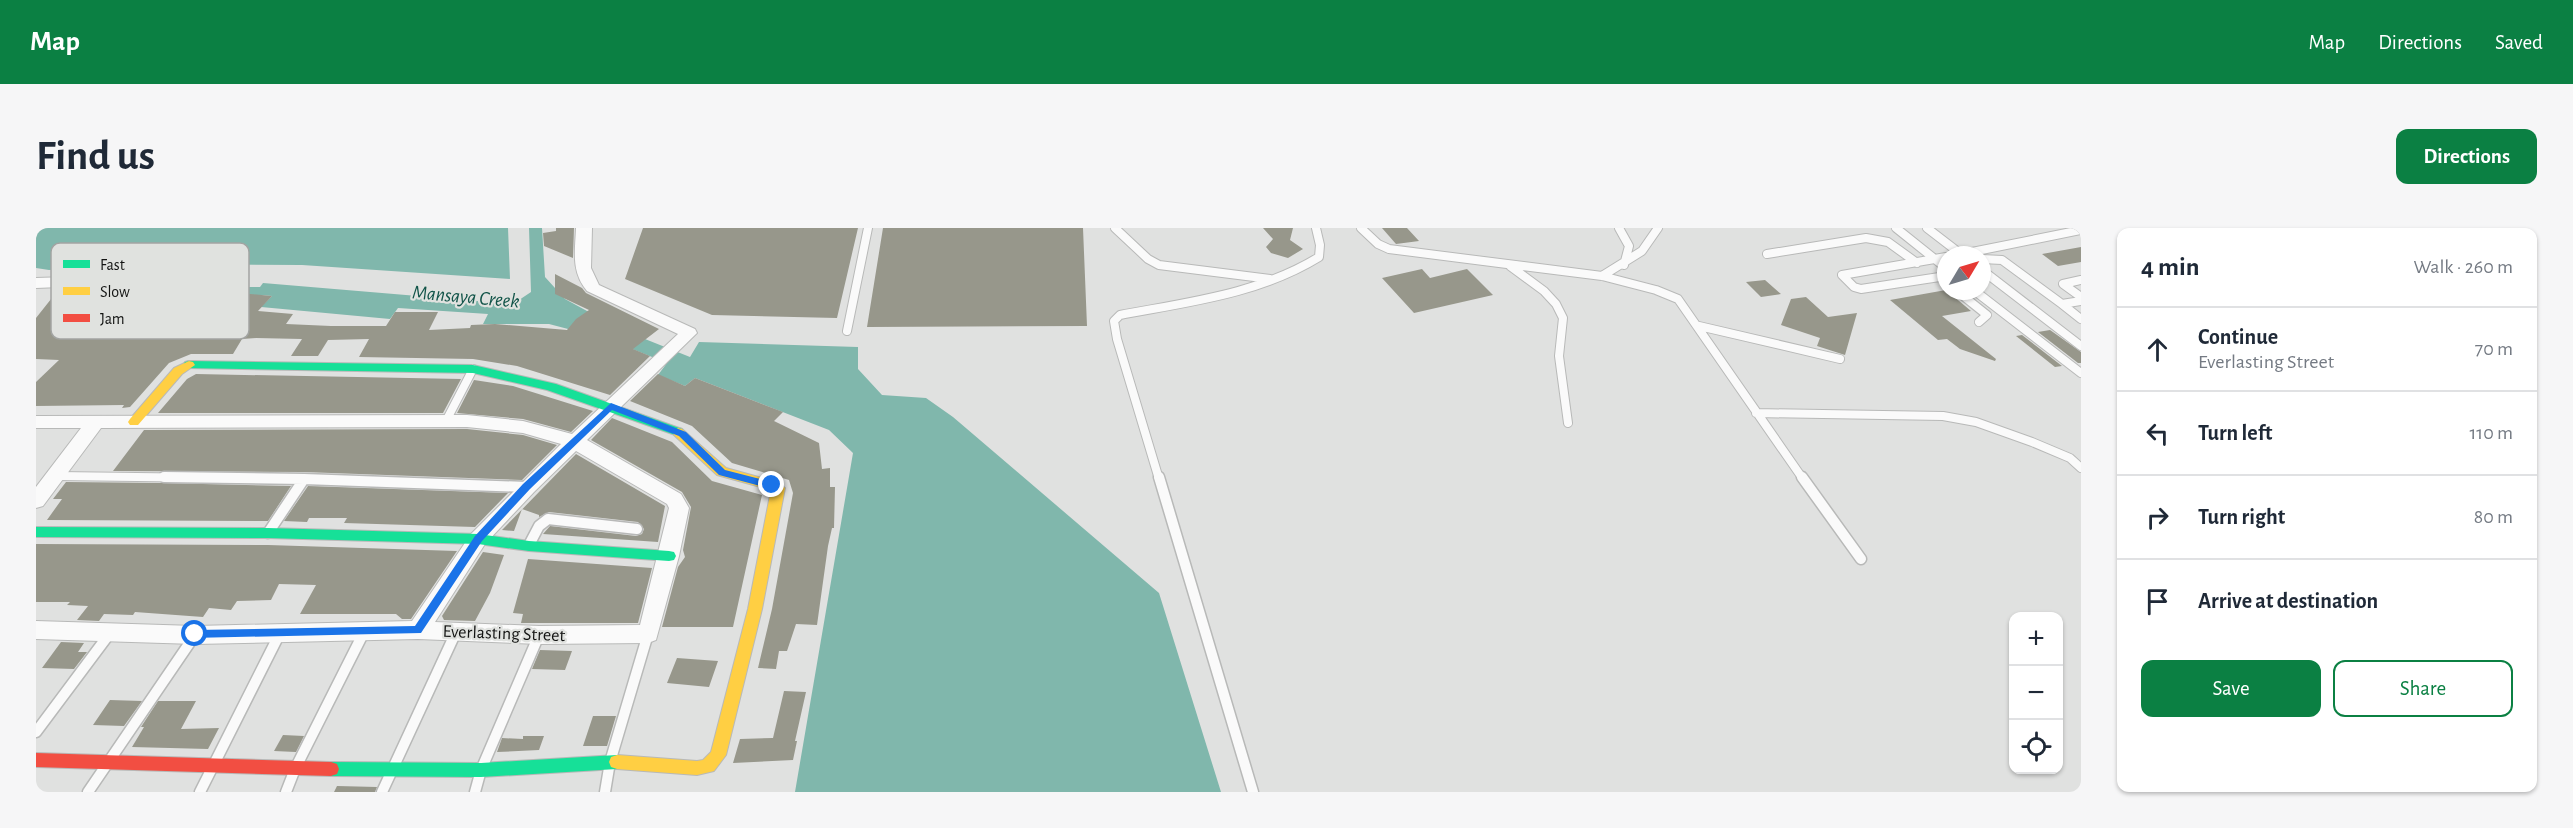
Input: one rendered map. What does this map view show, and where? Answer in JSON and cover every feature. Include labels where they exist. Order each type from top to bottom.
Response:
[{"type":"street","points":[[418,630],[478,539],[527,487],[689,333],[593,288],[585,281],[582,272],[584,228]]},
{"type":"street","points":[[36,283],[51,283]]},
{"type":"street","points":[[36,760],[295,769],[481,770],[610,762],[697,768],[708,766],[718,755],[755,609],[778,488],[722,472],[682,434],[611,406],[544,383],[473,369],[191,364],[178,371],[134,422]]},
{"type":"street","points":[[36,422],[446,421],[523,427],[552,434],[574,442],[674,499],[679,508],[679,516],[648,634]]},
{"type":"street","points":[[36,501],[96,422]]},
{"type":"street","points":[[36,532],[268,533],[478,539],[529,546],[669,556]]},
{"type":"street","name":"Everlasting Street","points":[[36,630],[195,634],[418,630],[539,635],[648,634]]},
{"type":"lane","points":[[847,332],[868,228]]},
{"type":"lane","points":[[1115,228],[1148,259],[1159,265],[1279,280]]},
{"type":"lane","points":[[1253,792],[1114,321],[1120,315],[1279,280],[1308,266],[1319,257],[1320,245],[1316,228]]},
{"type":"lane","points":[[1361,228],[1378,244],[1389,249],[1602,276],[1669,293],[1678,299],[1699,326],[1756,413],[1861,558]]},
{"type":"lane","points":[[1619,228],[1628,240],[1630,251],[1624,265]]},
{"type":"lane","points":[[1602,276],[1624,265],[1649,247],[1658,228]]},
{"type":"lane","points":[[1896,228],[1935,260]]},
{"type":"lane","points":[[1927,228],[1949,246]]},
{"type":"lane","points":[[1991,249],[2081,230]]},
{"type":"lane","points":[[1767,254],[1866,238],[1888,242],[1917,263]]},
{"type":"lane","points":[[1991,258],[2002,260],[2081,319]]},
{"type":"lane","points":[[1935,260],[1842,275],[1854,287],[1861,289],[1937,278]]},
{"type":"lane","points":[[1508,264],[1544,291],[1556,304],[1563,318],[1558,356],[1568,423]]},
{"type":"lane","points":[[1991,277],[2081,346]]},
{"type":"lane","points":[[2081,280],[2063,284],[2081,299]]},
{"type":"lane","points":[[2062,304],[2081,299]]},
{"type":"lane","points":[[1968,300],[1987,315],[1979,322]]},
{"type":"lane","points":[[1987,300],[2081,373]]},
{"type":"lane","points":[[1699,326],[1839,360]]},
{"type":"lane","points":[[446,421],[473,369]]},
{"type":"lane","points":[[1756,413],[1954,418],[1976,422],[2032,442],[2070,458],[2081,468]]},
{"type":"lane","points":[[57,476],[304,479],[527,487]]},
{"type":"lane","points":[[268,533],[304,479]]},
{"type":"lane","points":[[529,546],[539,525],[548,519],[637,529]]},
{"type":"lane","points":[[36,732],[111,631]]},
{"type":"lane","points":[[200,792],[280,632]]},
{"type":"lane","points":[[286,792],[295,769],[364,632]]},
{"type":"lane","points":[[382,792],[390,770],[456,632]]},
{"type":"lane","points":[[88,792],[195,634]]},
{"type":"lane","points":[[605,792],[610,762],[648,634]]},
{"type":"lane","points":[[475,792],[481,770],[539,635]]},
{"type":"shaded area","points":[[36,228],[508,228],[510,279],[302,265],[249,265],[249,243],[51,243],[51,270],[36,268]]},
{"type":"shaded area","points":[[529,228],[542,228],[545,277],[565,299],[645,339],[690,357],[699,342],[858,347],[858,369],[882,395],[926,398],[953,417],[1159,593],[1221,792],[795,792],[853,453],[829,430],[695,378],[685,386],[658,375],[667,363],[610,340],[549,324],[483,324],[488,314],[398,308],[390,319],[261,307],[272,296],[261,295],[254,301],[249,295],[249,287],[260,287],[263,283],[513,304],[531,292]]},
{"type":"building","points":[[556,228],[574,228],[573,258],[544,246],[543,233],[556,231]]},
{"type":"building","points":[[643,228],[858,228],[837,318],[712,315],[625,279]]},
{"type":"building","points":[[883,228],[1083,228],[1087,326],[867,327]]},
{"type":"building","points":[[1263,228],[1293,228],[1290,240],[1303,249],[1288,258],[1271,253],[1266,247],[1273,239]]},
{"type":"building","points":[[1382,228],[1407,228],[1419,241],[1396,244]]},
{"type":"building","points":[[2081,247],[2081,262],[2058,266],[2042,254]]},
{"type":"building","points":[[1422,269],[1430,278],[1467,269],[1493,295],[1414,313],[1382,278]]},
{"type":"building","points":[[555,274],[582,288],[586,293],[659,329],[633,349],[650,356],[610,395],[517,366],[473,359],[359,357],[369,339],[328,340],[318,356],[291,356],[302,339],[249,338],[249,294],[272,296],[258,311],[293,314],[286,324],[386,326],[395,312],[438,312],[429,330],[495,324],[567,330],[576,319],[589,310],[555,294]]},
{"type":"building","points":[[1765,280],[1781,294],[1761,297],[1746,282]]},
{"type":"building","points":[[1937,292],[1937,300],[1958,300],[1971,311],[1942,316],[1996,359],[1995,361],[1960,349],[1947,339],[1938,340],[1890,300]]},
{"type":"building","points":[[1806,297],[1828,317],[1857,313],[1845,355],[1817,346],[1820,338],[1781,325],[1791,299]]},
{"type":"building","points":[[51,299],[51,339],[242,339],[233,354],[191,354],[169,363],[130,407],[122,408],[124,405],[36,406],[36,382],[59,360],[36,359],[36,318]]},
{"type":"building","points":[[2050,330],[2081,352],[2081,363],[2038,332]]},
{"type":"building","points":[[2022,335],[2062,366],[2055,367],[2016,336]]},
{"type":"building","points":[[196,374],[461,379],[443,413],[158,413],[187,379]]},
{"type":"building","points":[[658,374],[685,386],[695,378],[783,412],[774,421],[819,443],[822,469],[830,468],[830,487],[835,487],[834,528],[832,528],[828,546],[817,625],[796,624],[787,651],[779,651],[776,669],[758,668],[772,609],[793,493],[789,480],[732,463],[692,426],[630,401]]},
{"type":"building","points":[[474,380],[513,386],[593,411],[571,432],[523,419],[457,413]]},
{"type":"building","points":[[612,418],[672,442],[712,481],[762,495],[733,627],[662,627],[678,567],[685,557],[683,550],[691,507],[682,492],[591,440]]},
{"type":"building","points":[[467,429],[523,435],[557,445],[522,480],[304,472],[113,471],[144,430]]},
{"type":"building","points":[[576,454],[665,506],[658,542],[543,534],[550,526],[636,536],[642,534],[644,529],[638,522],[549,512],[539,517],[539,515],[522,509]]},
{"type":"building","points":[[66,482],[291,486],[268,521],[47,520],[62,499],[53,499]]},
{"type":"building","points":[[308,486],[508,493],[475,527],[344,523],[347,518],[309,518],[307,522],[284,521]]},
{"type":"building","points":[[522,510],[514,531],[502,530]]},
{"type":"building","points":[[36,544],[268,545],[457,551],[411,619],[402,619],[396,614],[300,614],[316,585],[279,584],[271,600],[237,601],[231,610],[209,608],[203,617],[135,612],[133,615],[104,614],[99,621],[77,620],[88,606],[67,605],[70,602],[36,602]]},
{"type":"building","points":[[483,552],[504,555],[490,593],[475,621],[444,620],[442,616]]},
{"type":"building","points":[[528,559],[652,568],[638,623],[521,623],[523,614],[513,613]]},
{"type":"building","points":[[61,642],[84,643],[78,652],[87,652],[74,669],[42,668]]},
{"type":"building","points":[[540,650],[572,651],[565,670],[532,669]]},
{"type":"building","points":[[677,658],[718,661],[709,687],[667,683]]},
{"type":"building","points":[[784,691],[806,692],[793,760],[733,763],[740,739],[773,738]]},
{"type":"building","points":[[110,700],[142,701],[124,726],[93,725]]},
{"type":"building","points":[[158,701],[196,701],[181,729],[219,728],[208,749],[132,747],[144,727],[141,727]]},
{"type":"building","points":[[593,716],[616,716],[607,746],[583,746]]},
{"type":"building","points":[[283,735],[304,736],[296,752],[274,751]]},
{"type":"building","points":[[523,736],[544,736],[539,750],[497,752],[502,738],[523,739]]},
{"type":"building","points":[[337,786],[377,787],[375,792],[334,792]]},
{"type":"traffic: fast","points":[[189,365],[473,369],[551,387],[678,432]]},
{"type":"traffic: fast","points":[[36,532],[268,533],[478,539],[529,546],[669,556]]},
{"type":"traffic: fast","points":[[331,769],[481,770],[617,762]]},
{"type":"traffic: slow","points":[[134,422],[178,371],[189,365]]},
{"type":"traffic: slow","points":[[617,762],[697,768],[708,766],[718,755],[755,609],[778,493],[778,488],[772,485],[722,472],[678,432]]},
{"type":"traffic: jam","points":[[36,760],[331,769]]},
{"type":"route","points":[[195,634],[418,630],[478,539],[527,487],[611,406],[682,434],[691,440],[710,463],[722,472],[772,485]]},
{"type":"water label","name":"Mansaya Creek","points":[[466,296]]}]
